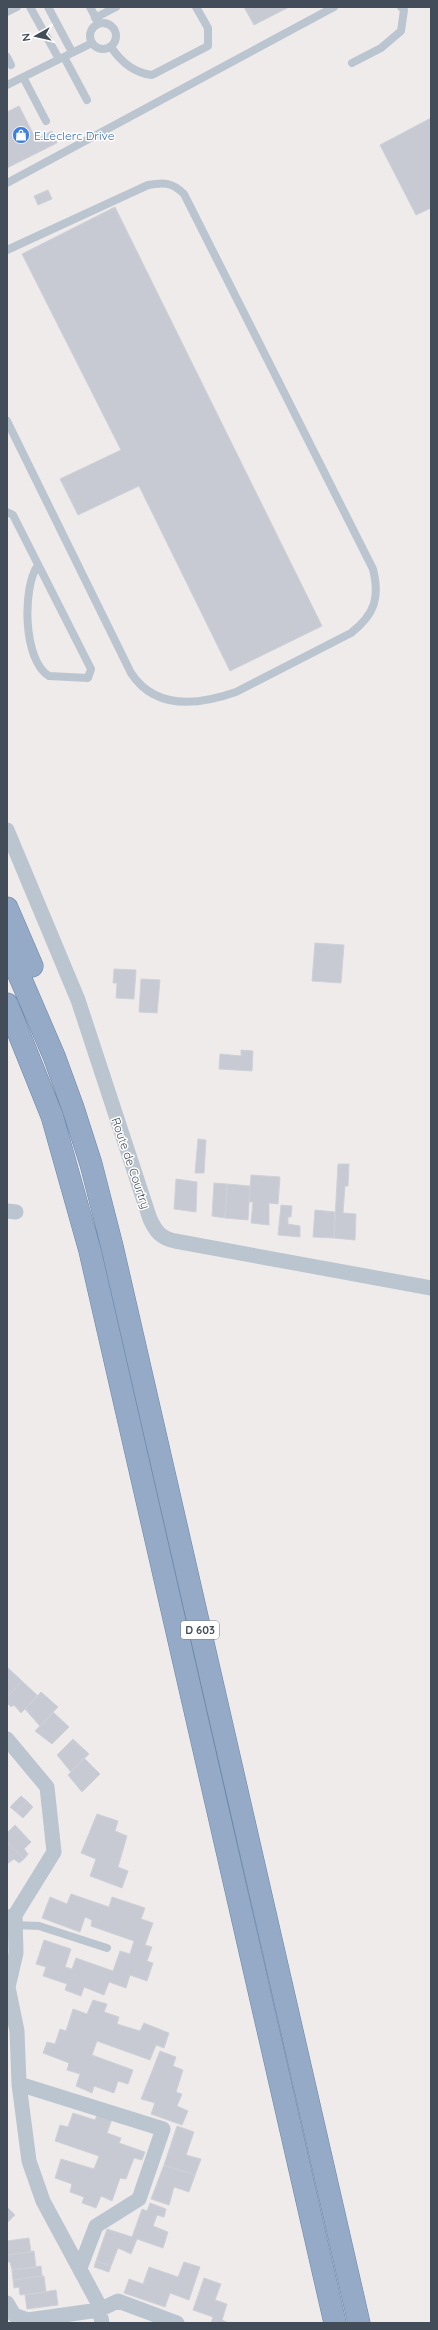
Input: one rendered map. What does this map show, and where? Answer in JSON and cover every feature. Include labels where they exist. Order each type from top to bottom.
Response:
[{"type":"highway","points":[[7,908],[48,1004],[54,1056]]},
{"type":"highway","name":"D 603","points":[[7,947],[54,1056],[92,1164],[359,2323]]},
{"type":"highway","name":"D 603","points":[[7,1004],[52,1116],[90,1251],[336,2323]]},
{"type":"street","name":"Route de Courtry","points":[[7,830],[78,1000],[121,1137],[156,1230],[164,1238],[175,1241],[431,1288]]},
{"type":"street","points":[[7,1739],[47,1787],[54,1852],[12,1919],[16,1953],[8,1986],[17,2031],[19,2084],[29,2161],[43,2201],[80,2268],[101,2316]]},
{"type":"street","points":[[19,2084],[162,2129],[139,2199],[96,2226],[80,2268]]},
{"type":"street","points":[[7,2303],[14,2315],[28,2320],[101,2316],[118,2301],[177,2323]]},
{"type":"lane","points":[[7,12],[17,7]]},
{"type":"lane","points":[[30,7],[87,100]]},
{"type":"lane","points":[[48,7],[72,52]]},
{"type":"lane","points":[[90,7],[97,21],[108,25],[114,31],[115,39],[110,46],[98,48],[92,43],[91,32],[97,21],[116,7]]},
{"type":"lane","points":[[110,46],[116,54],[134,70],[152,75],[208,46],[208,28],[196,7]]},
{"type":"lane","points":[[7,183],[334,7]]},
{"type":"lane","points":[[352,63],[381,48],[402,31],[404,10],[401,7]]},
{"type":"lane","points":[[7,85],[92,43]]},
{"type":"lane","points":[[7,57],[11,65]]},
{"type":"lane","points":[[23,77],[46,121]]},
{"type":"lane","points":[[7,250],[148,185],[167,183],[176,186],[184,194],[373,569],[377,584],[375,605],[360,626],[351,633],[236,692],[218,698],[191,703],[165,699],[153,695],[145,690],[131,673],[7,420]]},
{"type":"lane","points":[[7,512],[13,515],[91,669],[88,678],[49,676],[43,673],[30,646],[30,582],[32,573],[38,565]]},
{"type":"lane","points":[[12,1919],[40,1926],[107,1948]]},
{"type":"building","points":[[244,7],[289,7],[254,25]]},
{"type":"building","name":"E.Leclerc Drive","points":[[19,106],[36,139],[52,131],[57,143],[7,168],[7,112]]},
{"type":"building","points":[[431,118],[431,208],[416,215],[380,145]]},
{"type":"building","points":[[48,190],[52,199],[38,205],[34,196]]},
{"type":"building","points":[[115,207],[322,626],[230,671],[139,486],[78,515],[60,479],[121,450],[22,254]]},
{"type":"building","points":[[315,943],[344,945],[341,983],[312,981]]},
{"type":"building","points":[[114,969],[136,970],[134,999],[116,998],[117,983],[113,983]]},
{"type":"building","points":[[141,979],[160,980],[157,1013],[139,1012]]},
{"type":"building","points":[[241,1050],[253,1051],[252,1071],[219,1069],[220,1054],[241,1056]]},
{"type":"building","points":[[198,1139],[206,1140],[204,1173],[195,1173]]},
{"type":"building","points":[[338,1164],[349,1164],[348,1186],[345,1186],[343,1213],[356,1214],[355,1240],[334,1238]]},
{"type":"building","points":[[251,1175],[280,1177],[278,1204],[269,1203],[269,1225],[251,1223],[253,1202],[249,1202]]},
{"type":"building","points":[[176,1179],[197,1182],[196,1212],[174,1209]]},
{"type":"building","points":[[214,1183],[227,1184],[225,1218],[212,1216]]},
{"type":"building","points":[[227,1184],[250,1186],[248,1220],[225,1218]]},
{"type":"building","points":[[281,1205],[292,1206],[291,1217],[288,1217],[288,1224],[300,1226],[300,1237],[278,1235]]},
{"type":"building","points":[[315,1210],[335,1212],[334,1238],[313,1237]]},
{"type":"building","points":[[7,1667],[22,1681],[7,1697]]},
{"type":"building","points":[[22,1681],[38,1696],[21,1713],[14,1705],[11,1707],[7,1703],[7,1697]]},
{"type":"building","points":[[41,1692],[58,1707],[40,1726],[25,1709]]},
{"type":"building","points":[[53,1712],[69,1727],[52,1744],[35,1731]]},
{"type":"building","points":[[73,1739],[89,1754],[71,1772],[57,1755]]},
{"type":"building","points":[[84,1758],[100,1774],[82,1792],[68,1775]]},
{"type":"building","points":[[21,1796],[27,1801],[16,1812],[10,1807]]},
{"type":"building","points":[[27,1801],[33,1807],[23,1818],[16,1812]]},
{"type":"building","points":[[97,1814],[118,1821],[115,1831],[127,1836],[118,1867],[128,1871],[122,1888],[90,1876],[96,1859],[81,1853]]},
{"type":"building","points":[[15,1825],[31,1842],[24,1849],[28,1854],[24,1859],[7,1842],[7,1833]]},
{"type":"building","points":[[7,1842],[24,1859],[19,1863],[14,1859],[7,1864]]},
{"type":"building","points":[[71,1894],[109,1907],[112,1897],[145,1908],[141,1919],[153,1923],[145,1945],[152,1947],[147,1961],[153,1963],[147,1981],[130,1975],[126,1988],[109,1982],[104,1995],[84,1987],[81,1996],[65,1990],[67,1984],[43,1976],[46,1967],[36,1964],[44,1940],[71,1949],[65,1967],[72,1969],[76,1958],[113,1971],[120,1951],[130,1954],[134,1941],[91,1926],[92,1920],[85,1917],[80,1932],[42,1918],[50,1897],[67,1904]]},
{"type":"building","points":[[93,2000],[107,2004],[104,2012],[119,2017],[117,2024],[140,2031],[144,2023],[169,2033],[164,2048],[156,2045],[150,2060],[97,2041],[92,2055],[133,2070],[128,2084],[118,2081],[114,2093],[94,2086],[92,2093],[76,2086],[80,2074],[67,2070],[69,2063],[43,2053],[47,2042],[55,2044],[60,2029],[66,2031],[73,2009],[87,2014]]},
{"type":"building","points":[[160,2051],[176,2057],[173,2066],[183,2070],[176,2092],[182,2094],[177,2106],[188,2111],[182,2125],[151,2114],[155,2103],[141,2099]]},
{"type":"building","points":[[73,2113],[95,2120],[98,2113],[112,2119],[107,2133],[121,2138],[119,2143],[145,2152],[142,2160],[134,2158],[126,2179],[120,2178],[112,2201],[101,2196],[96,2208],[82,2203],[84,2197],[70,2192],[72,2184],[55,2178],[61,2159],[94,2169],[99,2156],[55,2141],[60,2125],[68,2127]]},
{"type":"building","points":[[177,2126],[194,2132],[186,2155],[201,2159],[195,2175],[164,2165]]},
{"type":"building","points":[[164,2165],[195,2175],[189,2192],[174,2187],[169,2205],[151,2199]]},
{"type":"building","points":[[150,2203],[166,2209],[164,2217],[157,2215],[153,2226],[168,2232],[163,2248],[137,2239],[131,2254],[118,2248],[111,2266],[96,2261],[107,2229],[132,2237],[142,2209],[147,2211]]},
{"type":"building","points":[[7,2207],[15,2215],[7,2223]]},
{"type":"building","points":[[29,2238],[31,2252],[7,2255],[7,2241]]},
{"type":"building","points":[[34,2251],[36,2267],[12,2270],[10,2262],[7,2262],[7,2255]]},
{"type":"building","points":[[96,2261],[111,2266],[109,2272],[94,2267]]},
{"type":"building","points":[[184,2262],[200,2267],[189,2300],[170,2293],[165,2307],[124,2293],[129,2279],[143,2284],[149,2267],[178,2277]]},
{"type":"building","points":[[41,2266],[42,2276],[13,2280],[12,2270]]},
{"type":"building","points":[[44,2276],[46,2292],[20,2295],[19,2287],[14,2288],[13,2280]]},
{"type":"building","points":[[204,2278],[221,2284],[215,2300],[227,2304],[222,2320],[229,2323],[211,2323],[213,2317],[193,2310]]},
{"type":"building","points":[[56,2290],[58,2305],[27,2309],[25,2295]]},
{"type":"place","name":"E.Leclerc Drive","points":[[21,135]]}]
